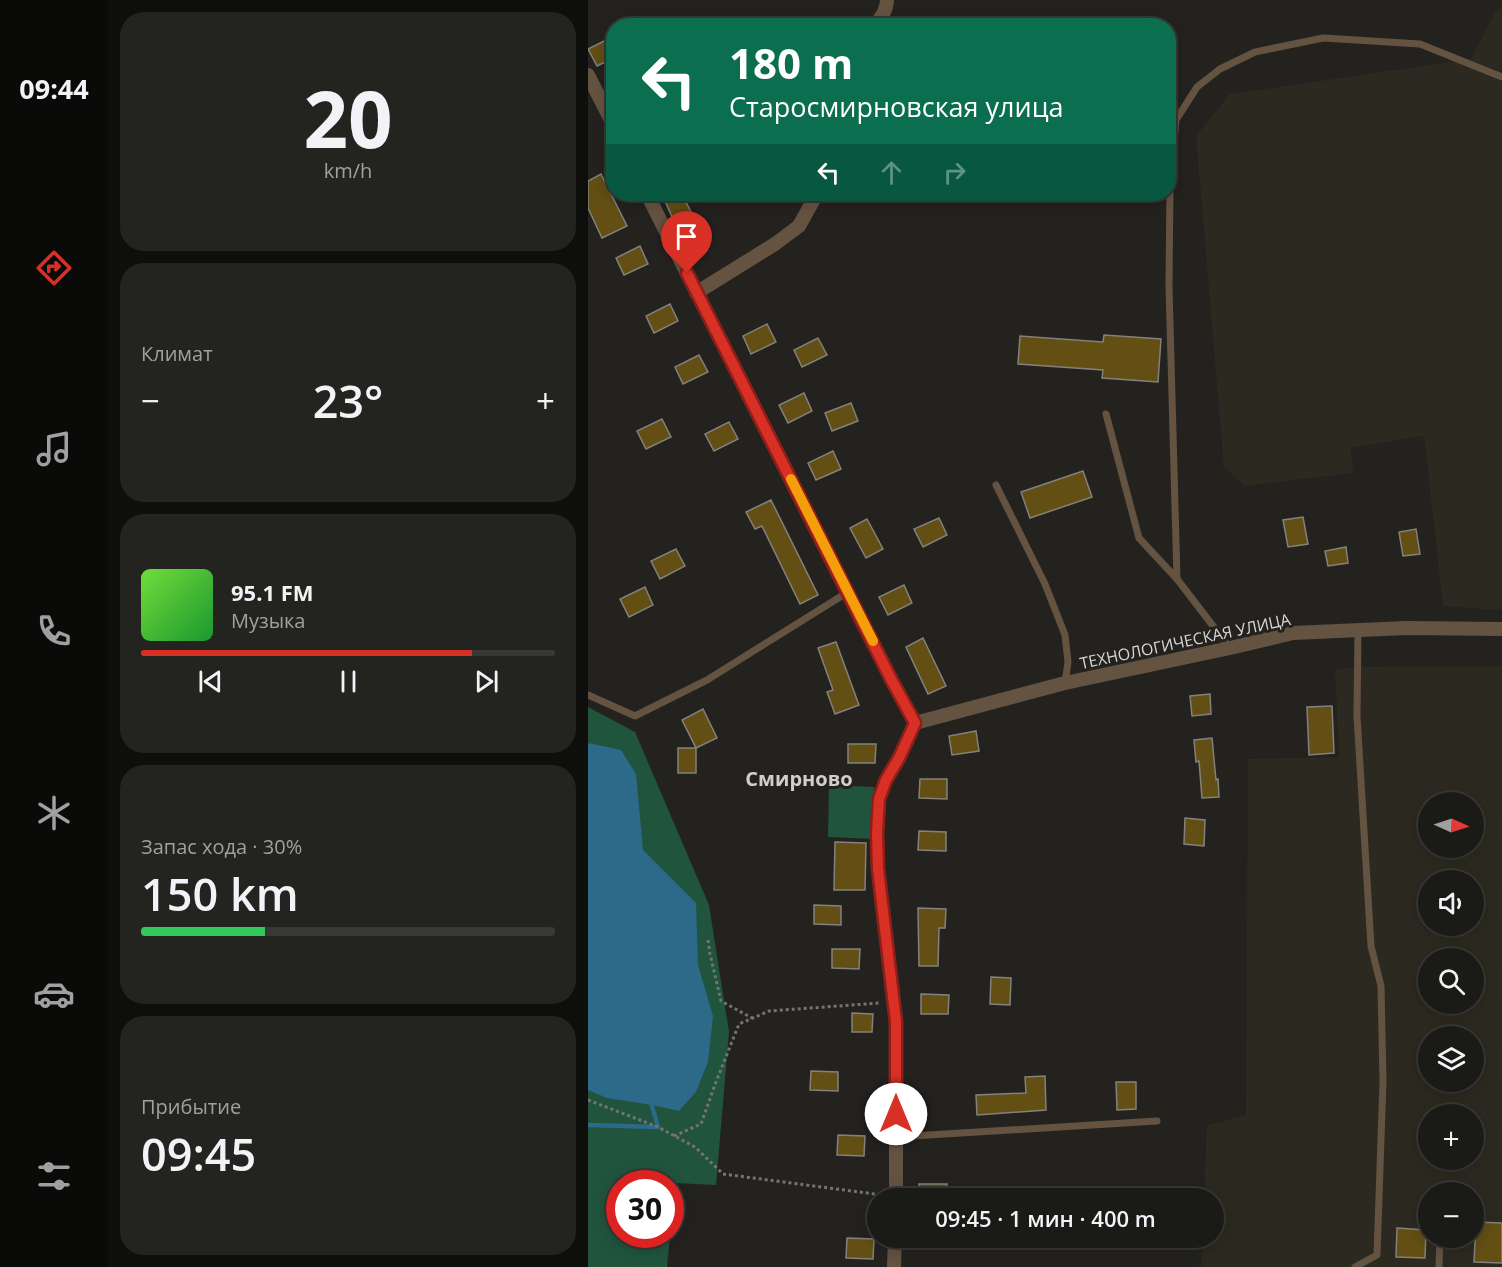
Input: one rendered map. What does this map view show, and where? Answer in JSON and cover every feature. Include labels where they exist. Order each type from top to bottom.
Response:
[{"type":"street","points":[[880,18],[887,7],[887,0]]},
{"type":"street","points":[[588,75],[606,110]]},
{"type":"street","points":[[650,201],[915,723],[886,780],[879,799],[877,833],[878,869],[896,1022],[896,1188]]},
{"type":"street","points":[[696,292],[775,244],[800,225],[813,201]]},
{"type":"street","name":"ТЕХНОЛОГИЧЕСКАЯ УЛИЦА","points":[[915,723],[1065,683],[1293,633],[1406,628],[1502,629]]},
{"type":"street","points":[[894,1267],[895,1248]]},
{"type":"lane","points":[[1176,120],[1197,87],[1220,69],[1255,52],[1323,38],[1420,44],[1502,77]]},
{"type":"lane","points":[[1170,201],[1169,276],[1177,579]]},
{"type":"lane","points":[[1106,414],[1139,538],[1177,579],[1230,648]]},
{"type":"lane","points":[[996,484],[1045,584],[1065,635],[1068,662],[1065,683]]},
{"type":"lane","points":[[588,695],[635,716],[707,680],[848,592]]},
{"type":"lane","points":[[1355,1267],[1377,1255],[1383,1081],[1381,987],[1371,946],[1358,727],[1358,630]]},
{"type":"lane","points":[[896,1137],[1156,1121]]},
{"type":"lane","points":[[1439,1267],[1440,1248]]},
{"type":"path","points":[[708,940],[721,1000],[752,1018]]},
{"type":"path","points":[[674,1136],[701,1124],[739,1024],[769,1011],[894,1002]]},
{"type":"path","points":[[588,1100],[658,1127],[695,1147],[723,1174],[867,1194]]},
{"type":"shaded area","points":[[1502,5],[1502,610],[1443,606],[1424,436],[1351,448],[1353,473],[1244,486],[1224,467],[1196,136],[1230,94],[1471,59],[1496,11]]},
{"type":"shaded area","points":[[1502,666],[1502,1267],[1201,1267],[1202,1248],[1224,1248],[1224,1188],[1204,1188],[1207,1125],[1246,1115],[1248,759],[1339,757],[1335,669]]},
{"type":"green space","points":[[588,707],[635,732],[709,905],[729,1032],[716,1185],[684,1183],[684,1170],[606,1170],[606,1248],[669,1248],[667,1267],[588,1267]]},
{"type":"green space","points":[[829,785],[874,787],[873,839],[828,837]]},
{"type":"water","points":[[588,743],[621,750],[636,774],[643,850],[696,903],[698,965],[713,1016],[708,1062],[696,1092],[679,1111],[607,1098],[588,1090]]},
{"type":"building","points":[[606,40],[606,62],[597,66],[588,49]]},
{"type":"building","points":[[601,174],[606,184],[606,201],[614,201],[627,226],[602,238],[588,208],[588,181]]},
{"type":"building","points":[[665,201],[686,201],[694,218],[676,226]]},
{"type":"building","points":[[640,246],[648,264],[624,275],[616,258]]},
{"type":"building","points":[[670,304],[678,321],[654,333],[646,316]]},
{"type":"building","points":[[767,324],[776,342],[751,354],[743,336]]},
{"type":"building","points":[[1104,335],[1161,339],[1158,382],[1102,378],[1103,370],[1018,364],[1020,336],[1103,342]]},
{"type":"building","points":[[818,338],[827,355],[802,367],[794,350]]},
{"type":"building","points":[[699,355],[708,372],[683,384],[675,367]]},
{"type":"building","points":[[804,393],[812,411],[788,423],[779,405]]},
{"type":"building","points":[[851,403],[858,421],[832,431],[825,413]]},
{"type":"building","points":[[662,419],[671,437],[646,449],[637,431]]},
{"type":"building","points":[[729,422],[738,439],[714,451],[705,434]]},
{"type":"building","points":[[833,451],[841,469],[816,480],[808,463]]},
{"type":"building","points":[[1083,471],[1092,497],[1030,518],[1021,492]]},
{"type":"building","points":[[771,500],[818,595],[800,604],[762,526],[755,529],[746,512]]},
{"type":"building","points":[[1303,517],[1308,544],[1288,547],[1283,520]]},
{"type":"building","points":[[939,518],[947,535],[923,547],[914,529]]},
{"type":"building","points":[[867,519],[883,549],[866,558],[850,528]]},
{"type":"building","points":[[1416,529],[1420,554],[1403,556],[1399,532]]},
{"type":"building","points":[[1346,547],[1348,563],[1328,566],[1325,551]]},
{"type":"building","points":[[676,549],[685,566],[660,579],[651,561]]},
{"type":"building","points":[[904,585],[912,603],[888,615],[879,597]]},
{"type":"building","points":[[645,587],[653,605],[629,617],[620,599]]},
{"type":"building","points":[[923,638],[946,686],[928,694],[906,647]]},
{"type":"building","points":[[836,642],[859,705],[835,714],[827,692],[833,690],[818,648]]},
{"type":"building","points":[[1210,694],[1211,714],[1192,716],[1190,696]]},
{"type":"building","points":[[1332,706],[1334,753],[1309,755],[1307,707]]},
{"type":"building","points":[[703,709],[717,738],[696,748],[682,720]]},
{"type":"building","points":[[976,731],[979,751],[952,755],[949,736]]},
{"type":"building","points":[[1212,738],[1219,797],[1202,798],[1199,761],[1196,762],[1194,740]]},
{"type":"building","points":[[848,744],[876,744],[875,763],[848,763]]},
{"type":"building","points":[[678,748],[696,748],[696,773],[678,773]]},
{"type":"building","points":[[920,779],[947,779],[947,799],[919,798]]},
{"type":"building","points":[[1185,818],[1205,820],[1204,846],[1184,844]]},
{"type":"building","points":[[919,831],[946,832],[946,851],[918,850]]},
{"type":"building","points":[[835,842],[866,843],[865,890],[834,890]]},
{"type":"building","points":[[814,905],[841,906],[841,925],[814,924]]},
{"type":"building","points":[[918,908],[946,909],[945,928],[939,928],[938,966],[919,966]]},
{"type":"building","points":[[832,949],[860,949],[859,969],[832,968]]},
{"type":"building","points":[[991,977],[1011,978],[1010,1005],[990,1004]]},
{"type":"building","points":[[921,994],[949,995],[948,1014],[921,1014]]},
{"type":"building","points":[[852,1013],[873,1014],[872,1032],[852,1032]]},
{"type":"building","points":[[811,1071],[838,1072],[838,1091],[810,1090]]},
{"type":"building","points":[[1045,1076],[1046,1110],[977,1115],[976,1095],[1026,1093],[1025,1077]]},
{"type":"building","points":[[1116,1082],[1136,1082],[1136,1109],[1117,1110]]},
{"type":"building","points":[[838,1135],[865,1136],[864,1156],[837,1155]]},
{"type":"building","points":[[919,1184],[947,1184],[947,1188],[919,1188]]},
{"type":"building","points":[[1484,1222],[1502,1223],[1502,1263],[1474,1262],[1475,1248],[1484,1248]]},
{"type":"building","points":[[1397,1228],[1418,1229],[1418,1248],[1425,1248],[1425,1258],[1396,1257]]},
{"type":"building","points":[[847,1238],[867,1239],[867,1248],[874,1248],[873,1259],[846,1258]]},
{"type":"waterway","points":[[588,1125],[658,1127],[650,1099]]},
{"type":"slow traffic","points":[[791,479],[873,641]]},
{"type":"district","name":"Смирново","points":[[799,778]]},
{"type":"route","points":[[687,273],[915,723],[886,780],[879,799],[877,833],[878,869],[896,1022],[896,1114]]}]
